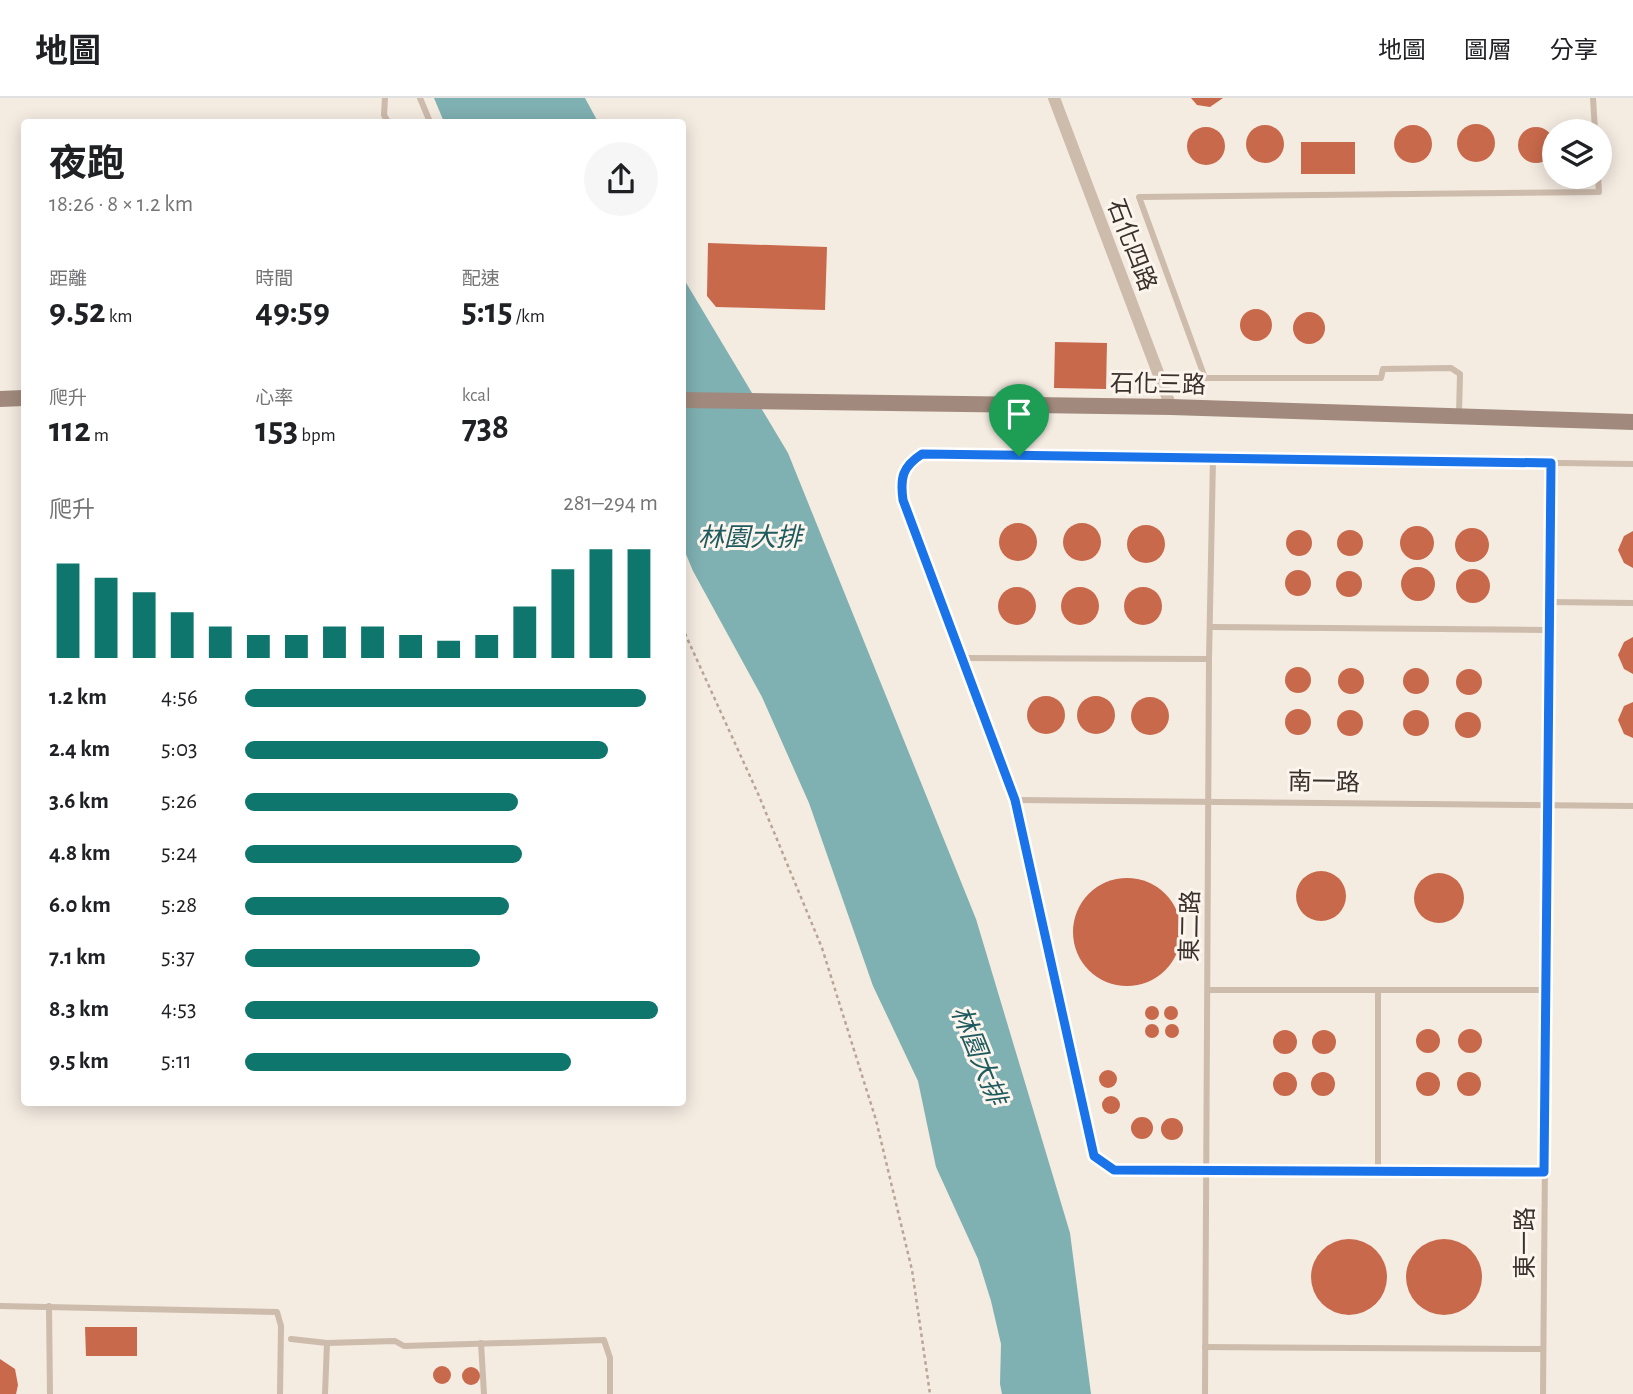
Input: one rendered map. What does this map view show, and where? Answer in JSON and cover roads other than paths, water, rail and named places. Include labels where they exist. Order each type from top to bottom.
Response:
[{"type":"street","name":"石化四路","points":[[1054,98],[1171,407]]},
{"type":"street","points":[[0,399],[21,398]]},
{"type":"street","name":"石化三路","points":[[686,400],[1171,407],[1633,422]]},
{"type":"lane","points":[[385,98],[386,119]]},
{"type":"lane","points":[[420,98],[429,119]]},
{"type":"lane","points":[[1593,98],[1594,119]]},
{"type":"lane","points":[[1459,416],[1460,374],[1451,368],[1383,369],[1381,377],[1205,377],[1139,197],[1599,192],[1599,189]]},
{"type":"lane","points":[[1544,1172],[1114,1170],[1094,1156],[1015,800],[903,500],[900,480],[908,463],[922,454],[1633,464]]},
{"type":"lane","name":"東二路","points":[[1205,1394],[1209,659],[1212,627],[1213,458]]},
{"type":"lane","name":"東一路","points":[[1543,1394],[1551,463]]},
{"type":"lane","points":[[1549,603],[1633,603]]},
{"type":"lane","points":[[1212,627],[1549,630]]},
{"type":"lane","points":[[964,658],[1209,659]]},
{"type":"lane","name":"南一路","points":[[1015,800],[1633,806]]},
{"type":"lane","points":[[1208,990],[1546,990]]},
{"type":"lane","points":[[1378,990],[1378,1172]]},
{"type":"lane","points":[[0,1306],[277,1312],[281,1326],[280,1394]]},
{"type":"lane","points":[[49,1306],[50,1394]]},
{"type":"lane","points":[[291,1339],[327,1343],[395,1341],[404,1346],[604,1340],[610,1358],[610,1394]]},
{"type":"lane","points":[[325,1394],[327,1343]]},
{"type":"lane","points":[[481,1343],[484,1394]]},
{"type":"lane","points":[[1205,1347],[1543,1349]]},
{"type":"water","points":[[434,98],[585,98],[596,119],[443,119]]},
{"type":"water","name":"林園大排","points":[[686,283],[788,453],[976,919],[1070,1233],[1091,1394],[1002,1394],[1001,1344],[991,1301],[978,1259],[936,1167],[918,1081],[873,986],[809,803],[762,697],[686,554]]}]
